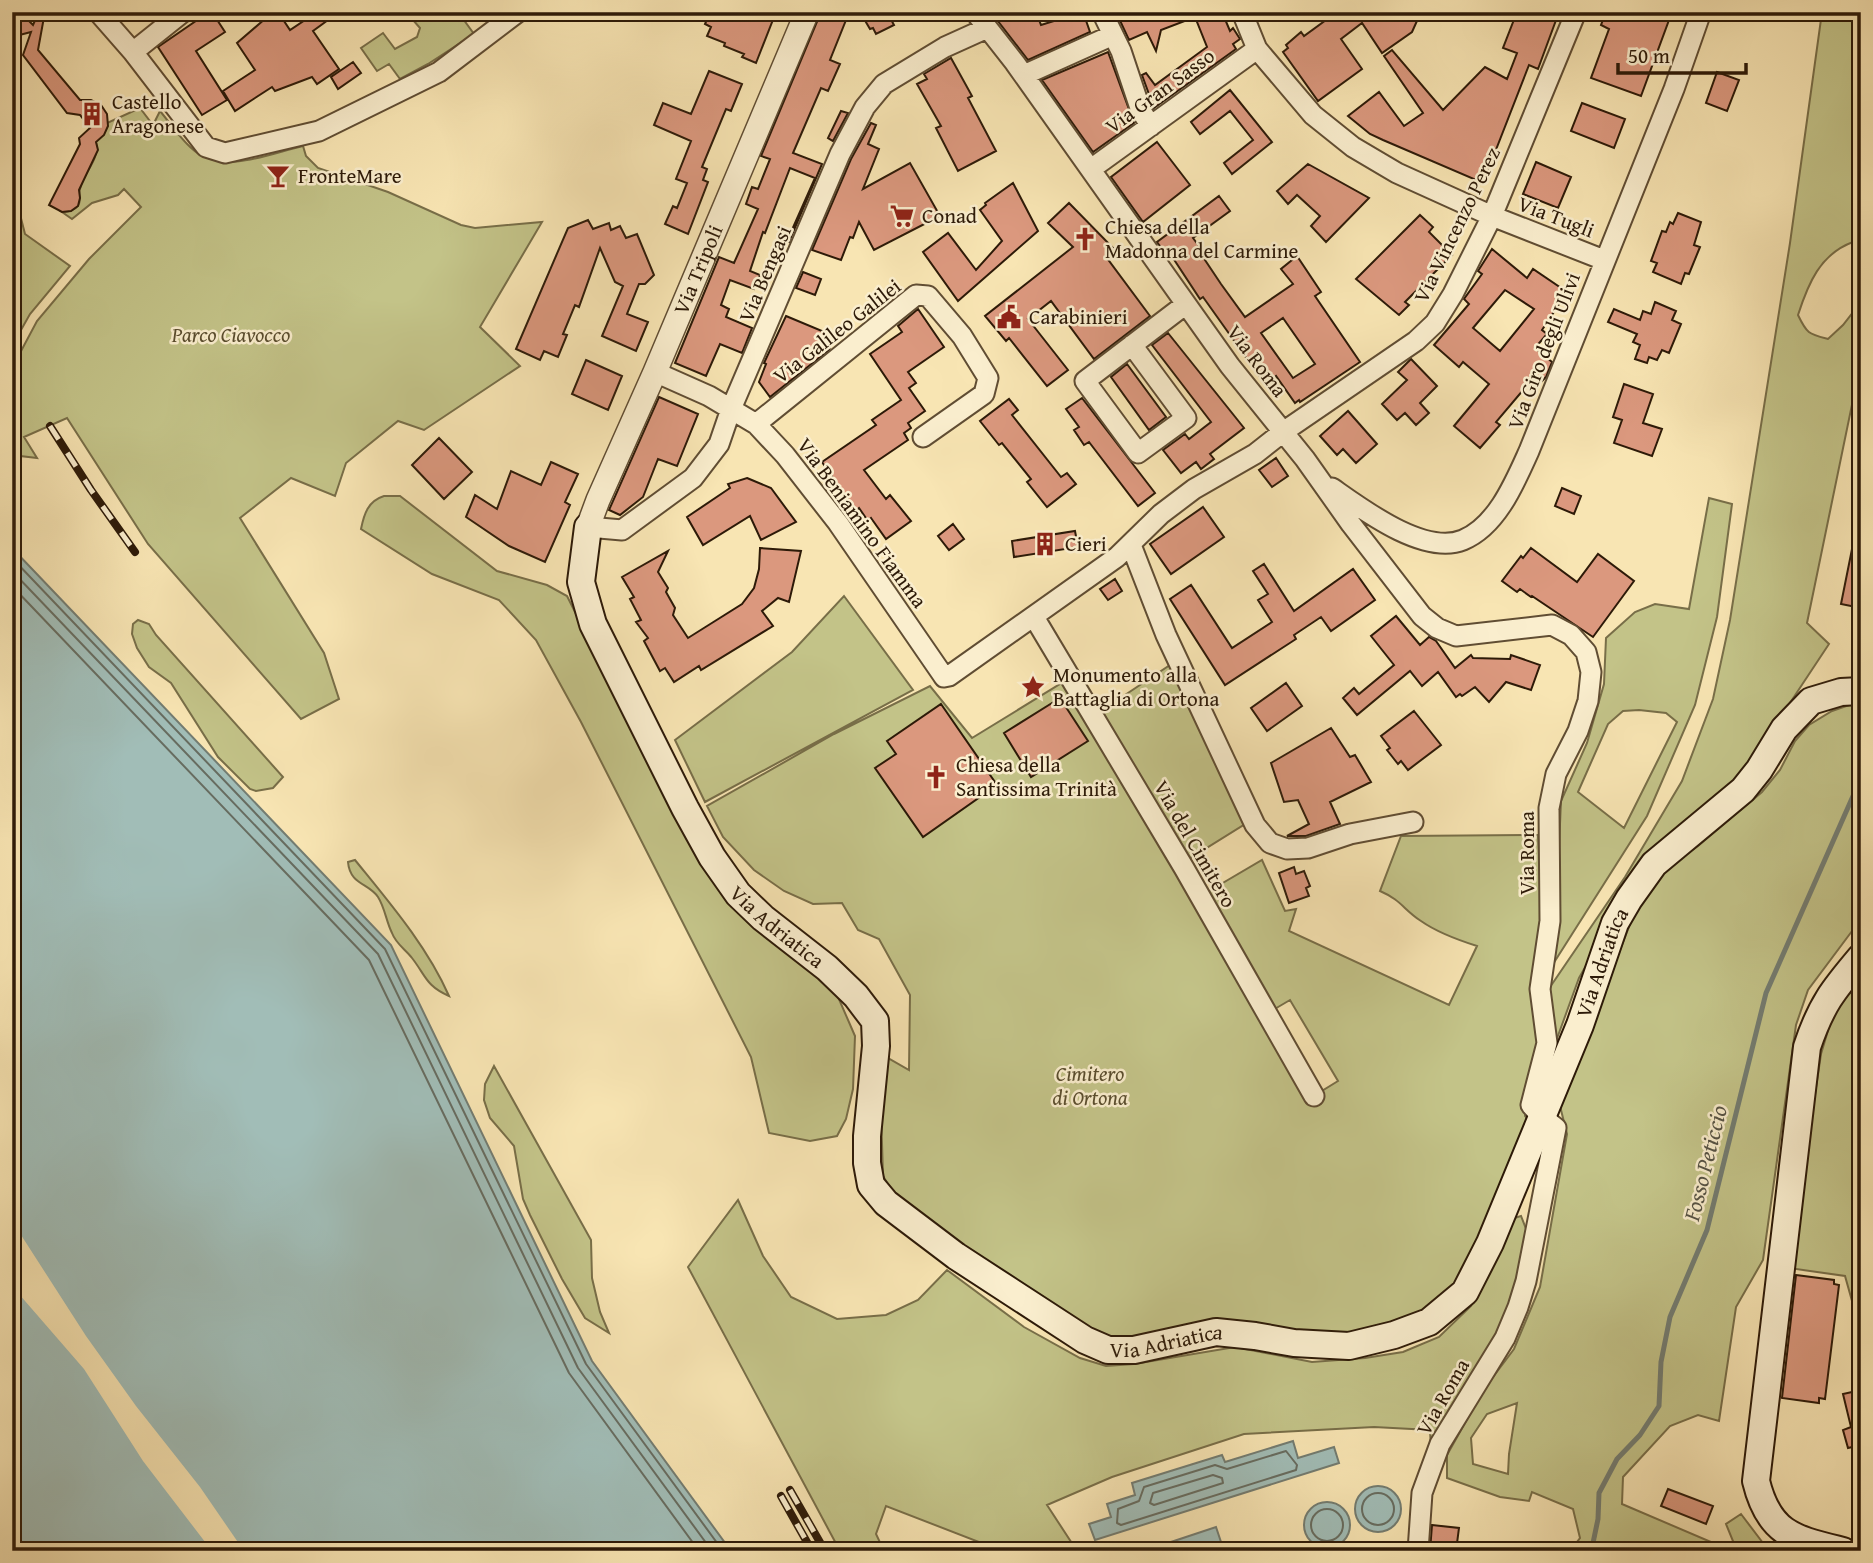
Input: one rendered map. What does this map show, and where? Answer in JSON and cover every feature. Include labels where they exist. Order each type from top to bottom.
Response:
[{"type":"main road","name":"Via Adriatica","points":[[588,527],[581,582],[593,624],[712,857],[738,894],[763,918],[827,968],[856,996],[875,1021],[876,1046],[867,1150],[871,1185],[886,1203],[956,1256],[1085,1340],[1108,1350],[1133,1350],[1216,1332],[1294,1343],[1349,1346],[1394,1335],[1429,1322],[1465,1292],[1490,1242],[1580,1025],[1615,923],[1654,864],[1743,790],[1759,770],[1784,729],[1811,701],[1841,692],[1861,691]]},
{"type":"main road","points":[[1843,1551],[1801,1541],[1784,1532],[1761,1502],[1756,1481],[1807,1047],[1818,1016],[1831,992],[1861,957]]},
{"type":"street","points":[[98,12],[133,52],[206,147],[225,153],[319,131],[439,72],[518,12]]},
{"type":"street","points":[[133,52],[183,12]]},
{"type":"street","name":"Via Tripoli","points":[[588,527],[807,12]]},
{"type":"street","points":[[1102,12],[1141,111],[1151,126]]},
{"type":"street","name":"Via Tugli","points":[[1242,12],[1257,49],[1312,115],[1353,147],[1397,173],[1492,216],[1604,260]]},
{"type":"street","name":"Via Vincenzo Perez","points":[[944,677],[1034,617],[1131,545],[1139,533],[1194,489],[1255,454],[1416,341],[1435,323],[1453,294],[1492,216],[1576,12]]},
{"type":"street","name":"Via Giro degli Ulivi","points":[[1319,479],[1377,518],[1422,539],[1439,543],[1462,541],[1481,529],[1494,515],[1516,480],[1674,89],[1701,12]]},
{"type":"street","name":"Via Roma","points":[[981,20],[1024,75],[1230,366],[1422,615],[1437,628],[1457,636],[1552,625],[1571,635],[1586,652],[1591,672],[1588,701],[1578,731],[1556,774],[1547,824],[1550,920],[1540,989],[1547,1043],[1531,1105],[1556,1128],[1526,1281],[1518,1307],[1505,1338],[1440,1444],[1422,1493],[1418,1551]]},
{"type":"street","name":"Via Bengasi","points":[[588,527],[622,530],[693,478],[719,444],[731,409],[840,154],[865,107],[884,84],[945,47],[981,20]]},
{"type":"street","points":[[1024,75],[1113,35]]},
{"type":"street","name":"Via Gran Sasso","points":[[1091,169],[1257,49]]},
{"type":"street","name":"Via Galileo Galilei","points":[[756,424],[916,295],[928,296],[962,336],[988,378],[984,394],[923,438]]},
{"type":"street","points":[[1132,345],[1186,418],[1138,453],[1085,381],[1132,345],[1186,304]]},
{"type":"street","name":"Via Beniamino Fiamma","points":[[655,372],[709,396],[756,424],[785,455],[838,523],[944,677]]},
{"type":"street","points":[[1131,545],[1168,641],[1255,825],[1270,843],[1287,849],[1308,848],[1350,834],[1413,822]]},
{"type":"street","name":"Via del Cimitero","points":[[1034,617],[1184,868],[1314,1096]]},
{"type":"green space","points":[[406,12],[458,12],[474,34],[400,79],[389,64],[377,71],[361,48],[383,33],[395,49],[417,37],[420,28]]},
{"type":"green space","points":[[1822,12],[1861,12],[1861,247],[1853,242],[1842,247],[1824,262],[1811,281],[1798,315],[1809,332],[1828,339],[1861,302],[1861,361],[1807,623],[1829,644],[1780,718],[1748,774],[1620,906],[1579,978],[1555,1044],[1546,993],[1625,877],[1682,781],[1713,699],[1730,620],[1790,243]]},
{"type":"green space","name":"Parco Ciavocco","points":[[140,108],[153,125],[160,111],[186,143],[208,158],[235,162],[303,146],[306,156],[318,168],[388,192],[461,225],[475,228],[542,222],[480,327],[520,366],[424,430],[398,421],[346,463],[335,496],[291,478],[240,518],[324,653],[339,699],[301,719],[148,544],[67,418],[24,437],[37,458],[12,455],[12,368],[37,321],[89,259],[141,207],[124,189],[118,195],[92,203],[72,219],[62,212],[73,210],[79,204],[82,183],[96,155],[96,142],[107,123]]},
{"type":"green space","points":[[12,183],[25,234],[70,266],[30,314],[12,346]]},
{"type":"green space","points":[[384,496],[400,496],[497,571],[547,585],[567,596],[659,779],[835,990],[855,1036],[853,1089],[846,1119],[837,1136],[810,1141],[769,1133],[751,1057],[581,722],[536,640],[499,600],[432,574],[361,529],[368,509],[374,501]]},
{"type":"green space","points":[[1709,498],[1732,504],[1717,617],[1695,705],[1647,816],[1548,972],[1558,870],[1561,801],[1587,743],[1604,684],[1606,638],[1635,612],[1655,604],[1689,609]],"holes":[[[1623,711],[1666,713],[1677,722],[1624,828],[1578,792],[1608,724]]]},
{"type":"green space","points":[[844,596],[913,690],[705,802],[675,740],[792,652]]},
{"type":"green space","points":[[138,620],[149,624],[283,777],[273,788],[256,791],[250,789],[218,757],[171,683],[149,667],[137,648],[132,634],[133,624]]},
{"type":"green space","points":[[1173,663],[1245,824],[1184,862],[1098,713]]},
{"type":"green space","name":"Cimitero di Ortona","points":[[1065,681],[1307,1100],[1338,1081],[1290,1000],[1273,1010],[1204,894],[1262,860],[1285,911],[1296,909],[1289,931],[1449,1005],[1477,946],[1434,929],[1380,891],[1401,836],[1538,835],[1542,911],[1542,1047],[1525,1116],[1533,1123],[1473,1265],[1428,1318],[1352,1341],[1110,1345],[900,1204],[883,1176],[881,1111],[886,1057],[909,1070],[910,995],[879,939],[858,930],[842,903],[813,904],[784,891],[754,870],[723,837],[707,806],[834,734],[930,686],[972,738]]},
{"type":"green space","points":[[1852,704],[1861,705],[1861,919],[1808,990],[1796,1025],[1763,1260],[1736,1307],[1719,1421],[1698,1415],[1670,1426],[1623,1477],[1622,1504],[1732,1551],[1570,1551],[1580,1538],[1573,1509],[1532,1492],[1529,1501],[1500,1497],[1447,1478],[1447,1455],[1484,1389],[1514,1349],[1540,1287],[1567,1134],[1560,1106],[1637,906],[1658,874],[1698,846],[1762,792],[1780,770],[1795,741],[1809,725],[1832,711]],"holes":[[[1517,1403],[1508,1474],[1473,1464],[1471,1438],[1487,1414]]]},
{"type":"green space","points":[[355,860],[419,942],[449,996],[427,980],[396,940],[378,897],[349,870],[348,862]]},
{"type":"green space","points":[[1861,983],[1861,1333],[1845,1276],[1789,1268],[1821,1054],[1835,1007]]},
{"type":"green space","points":[[494,1066],[591,1240],[592,1278],[600,1312],[609,1333],[585,1318],[562,1279],[523,1199],[514,1146],[490,1118],[484,1100],[485,1084]]},
{"type":"green space","points":[[738,1200],[763,1256],[791,1297],[837,1319],[886,1315],[918,1300],[947,1270],[1024,1327],[1080,1358],[1106,1366],[1134,1364],[1235,1347],[1312,1362],[1403,1352],[1439,1337],[1471,1306],[1511,1219],[1521,1216],[1528,1234],[1521,1277],[1491,1346],[1465,1384],[1431,1449],[1430,1430],[1374,1427],[1244,1434],[1112,1477],[1047,1505],[1077,1551],[1002,1551],[886,1506],[876,1534],[884,1551],[840,1551],[688,1267]]},
{"type":"green space","points":[[1741,1514],[1766,1547],[1776,1551],[1737,1551],[1726,1524]]},
{"type":"water","points":[[12,548],[391,945],[592,1361],[731,1551],[12,1551]]},
{"type":"water","points":[[1293,1441],[1298,1458],[1334,1447],[1339,1463],[1095,1540],[1089,1524],[1111,1517],[1107,1504],[1135,1495],[1132,1483],[1222,1455],[1225,1462]]},
{"type":"water","points":[[1378,1486],[1394,1493],[1401,1509],[1394,1525],[1378,1532],[1362,1525],[1355,1509],[1362,1493]]},
{"type":"water","points":[[1327,1502],[1343,1509],[1350,1525],[1343,1541],[1327,1548],[1311,1541],[1304,1525],[1311,1509]]},
{"type":"water","points":[[1216,1527],[1224,1551],[1164,1551],[1162,1545]]},
{"type":"pier","points":[[12,1221],[86,1336],[136,1406],[200,1487],[244,1551],[212,1551],[143,1461],[84,1369],[12,1286]]},
{"type":"building","points":[[212,12],[225,32],[196,51],[227,100],[202,115],[158,47]]},
{"type":"building","points":[[273,12],[278,12],[290,30],[317,12],[339,12],[313,31],[339,69],[317,84],[312,77],[275,91],[272,87],[235,111],[223,91],[255,70],[237,43]]},
{"type":"building","points":[[710,12],[776,12],[756,63],[742,57],[744,54],[724,46],[725,43],[707,36],[711,27],[705,24]]},
{"type":"building","points":[[821,12],[846,20],[830,60],[840,64],[828,91],[821,88],[793,153],[822,164],[789,242],[787,241],[815,178],[790,168],[750,271],[760,275],[754,289],[730,280],[721,305],[729,309],[726,317],[752,328],[742,353],[720,344],[706,376],[675,363],[719,257],[734,263],[758,209],[746,204],[752,187],[758,189],[770,159],[761,156]]},
{"type":"building","points":[[860,12],[887,12],[894,25],[876,34]]},
{"type":"building","points":[[991,12],[1036,12],[1041,25],[1083,12],[1090,32],[1028,60]]},
{"type":"building","points":[[1116,12],[1222,12],[1230,31],[1233,28],[1240,39],[1233,44],[1236,49],[1154,108],[1142,75],[1146,73],[1155,85],[1207,47],[1195,17],[1161,30],[1156,51],[1147,32],[1129,40]]},
{"type":"building","points":[[1337,12],[1421,12],[1412,32],[1382,53],[1362,23],[1341,39],[1362,69],[1318,101],[1283,52],[1288,48],[1286,45],[1301,32],[1304,36]]},
{"type":"building","points":[[1517,12],[1559,12],[1538,69],[1529,65],[1483,183],[1370,134],[1348,116],[1379,92],[1404,126],[1423,113],[1384,56],[1392,50],[1443,110],[1485,67],[1507,79],[1517,53],[1503,48]]},
{"type":"building","points":[[1606,12],[1650,12],[1669,20],[1641,96],[1591,78],[1609,29],[1601,25]]},
{"type":"building","name":"Castello Aragonese","points":[[18,16],[26,18],[33,25],[37,16],[44,17],[38,50],[80,100],[91,100],[101,105],[107,114],[108,126],[104,135],[96,142],[98,150],[79,190],[78,206],[71,211],[62,212],[49,205],[80,144],[79,138],[90,128],[80,115],[67,113],[23,55],[31,32],[12,37],[12,26]]},
{"type":"building","points":[[1108,52],[1134,123],[1093,152],[1042,80]]},
{"type":"building","points":[[951,58],[972,96],[968,98],[996,151],[958,171],[936,128],[941,126],[917,84],[927,79],[924,74]]},
{"type":"building","points":[[353,62],[361,73],[338,89],[331,77]]},
{"type":"building","points":[[709,71],[742,84],[731,111],[726,109],[702,167],[707,169],[703,180],[708,182],[688,234],[665,224],[673,206],[677,208],[687,183],[676,179],[691,141],[654,125],[663,103],[691,114]]},
{"type":"building","points":[[1717,72],[1739,80],[1727,111],[1706,103]]},
{"type":"building","points":[[1230,90],[1272,142],[1232,174],[1224,163],[1253,140],[1230,111],[1200,134],[1191,122]]},
{"type":"building","points":[[1582,103],[1625,119],[1614,148],[1571,131]]},
{"type":"building","points":[[841,111],[848,113],[833,141],[828,138]]},
{"type":"building","points":[[871,123],[876,125],[868,144],[879,149],[863,189],[910,163],[940,216],[874,250],[859,222],[841,260],[812,250],[851,159]]},
{"type":"building","points":[[1157,142],[1190,185],[1143,222],[1111,177]]},
{"type":"building","points":[[1536,162],[1571,177],[1558,208],[1523,194]]},
{"type":"building","points":[[1308,164],[1369,198],[1326,242],[1311,226],[1320,216],[1297,195],[1288,204],[1277,191]]},
{"type":"building","points":[[1013,183],[1038,231],[958,301],[923,252],[948,233],[976,270],[1002,241],[980,210],[985,203]]},
{"type":"building","points":[[1219,196],[1230,211],[1193,238],[1245,317],[1293,284],[1281,269],[1297,256],[1321,292],[1315,296],[1360,362],[1295,403],[1276,376],[1265,384],[1203,297],[1200,299],[1171,255],[1168,257],[1157,242]],"holes":[[[1283,318],[1315,364],[1293,378],[1261,333]]]},
{"type":"building","points":[[1069,203],[1115,250],[1107,258],[1150,316],[1094,359],[1051,301],[1028,319],[1068,370],[1047,386],[1009,338],[1006,341],[985,316],[1073,247],[1048,223]]},
{"type":"building","points":[[1678,213],[1701,222],[1694,245],[1700,247],[1689,274],[1685,273],[1681,284],[1653,272],[1657,263],[1651,261],[1662,231],[1666,232]]},
{"type":"building","points":[[1420,215],[1433,227],[1429,232],[1452,255],[1405,302],[1409,305],[1399,315],[1356,279]]},
{"type":"building","points":[[588,220],[593,229],[609,223],[611,230],[620,226],[626,238],[637,234],[654,275],[645,284],[639,284],[627,314],[648,322],[636,351],[602,336],[623,286],[615,282],[600,248],[579,307],[575,305],[563,334],[567,335],[558,357],[544,351],[540,360],[516,349],[568,228]]},
{"type":"building","points":[[1492,249],[1527,278],[1533,269],[1567,292],[1542,330],[1547,334],[1535,348],[1552,362],[1546,377],[1541,382],[1535,376],[1496,422],[1500,425],[1480,448],[1454,426],[1489,384],[1463,362],[1459,367],[1434,345],[1469,304],[1464,299],[1482,274],[1478,271]],"holes":[[[1505,290],[1534,309],[1500,351],[1473,328]]]},
{"type":"building","points":[[803,272],[821,279],[815,295],[796,288]]},
{"type":"building","points":[[1655,302],[1676,311],[1672,320],[1681,324],[1669,353],[1662,350],[1657,360],[1649,357],[1647,363],[1635,359],[1640,345],[1633,342],[1637,334],[1608,322],[1614,309],[1640,320],[1643,311],[1651,314]]},
{"type":"building","points":[[918,309],[944,347],[908,372],[916,383],[909,388],[925,411],[908,423],[911,428],[904,433],[908,440],[864,470],[886,499],[890,495],[911,521],[886,539],[871,518],[868,521],[859,508],[856,511],[822,462],[876,425],[872,420],[901,400],[870,354],[902,332],[898,326]]},
{"type":"building","points":[[786,316],[834,336],[829,350],[770,397],[759,382],[766,364],[764,363]]},
{"type":"building","points":[[1168,333],[1244,428],[1210,454],[1214,459],[1201,469],[1196,462],[1181,473],[1163,450],[1185,434],[1189,439],[1211,422],[1152,345]]},
{"type":"building","points":[[1411,359],[1437,386],[1420,403],[1429,413],[1416,425],[1405,413],[1397,420],[1382,404],[1407,380],[1398,372]]},
{"type":"building","points":[[586,360],[622,376],[608,410],[572,394]]},
{"type":"building","points":[[1127,364],[1166,417],[1149,430],[1111,377]]},
{"type":"building","points":[[1624,384],[1653,394],[1643,423],[1662,429],[1652,456],[1614,443],[1622,420],[1613,417]]},
{"type":"building","points":[[659,397],[698,414],[677,466],[658,459],[643,497],[620,515],[609,510]]},
{"type":"building","points":[[1082,398],[1155,493],[1138,506],[1089,442],[1084,445],[1074,430],[1079,427],[1066,409]]},
{"type":"building","points":[[1009,399],[1018,410],[1012,415],[1061,477],[1067,473],[1076,484],[1047,507],[1027,482],[1031,479],[980,421]]},
{"type":"building","points":[[1348,411],[1377,444],[1356,463],[1343,449],[1337,455],[1320,436]]},
{"type":"building","points":[[439,438],[472,472],[444,499],[412,465]]},
{"type":"building","points":[[1276,458],[1288,476],[1272,487],[1259,470]]},
{"type":"building","points":[[551,462],[578,474],[565,502],[570,505],[545,562],[509,546],[466,517],[475,495],[497,509],[511,471],[541,485]]},
{"type":"building","points":[[747,478],[771,488],[796,522],[761,540],[750,516],[703,545],[687,517],[730,488],[728,484]]},
{"type":"building","points":[[1562,488],[1581,496],[1574,514],[1555,506]]},
{"type":"building","points":[[1203,507],[1224,537],[1171,574],[1150,544]]},
{"type":"building","points":[[953,524],[964,539],[949,550],[938,536]]},
{"type":"building","name":"Cieri","points":[[1075,531],[1078,547],[1014,557],[1012,541]]},
{"type":"building","points":[[1854,539],[1861,540],[1861,608],[1841,604]]},
{"type":"building","points":[[760,548],[801,551],[789,602],[778,598],[762,611],[773,626],[701,670],[699,666],[674,682],[665,668],[660,671],[644,641],[648,638],[636,622],[641,620],[630,599],[634,597],[622,577],[668,551],[658,572],[668,588],[666,592],[675,608],[673,615],[688,638],[742,604],[754,588],[759,569]]},
{"type":"building","points":[[1531,548],[1577,582],[1598,554],[1634,581],[1593,637],[1532,596],[1520,589],[1517,592],[1502,581],[1521,556],[1523,558]]},
{"type":"building","points":[[1264,564],[1294,611],[1353,569],[1375,600],[1331,631],[1321,617],[1294,635],[1296,639],[1225,685],[1170,599],[1191,585],[1232,648],[1272,622],[1258,600],[1268,594],[1253,571]]},
{"type":"building","points":[[1115,579],[1122,591],[1108,600],[1100,589]]},
{"type":"building","points":[[1396,616],[1420,645],[1429,637],[1436,641],[1455,668],[1471,655],[1473,658],[1510,659],[1511,655],[1540,665],[1531,690],[1506,682],[1489,702],[1475,687],[1456,697],[1438,672],[1422,686],[1410,671],[1357,715],[1343,698],[1354,688],[1359,694],[1394,665],[1371,636]]},
{"type":"building","points":[[1286,683],[1302,706],[1267,731],[1251,708]]},
{"type":"building","points":[[1060,698],[1088,741],[1031,777],[1004,733]]},
{"type":"building","name":"Chiesa della Santissima Trinità","points":[[941,704],[997,785],[923,837],[875,768],[896,754],[887,741]]},
{"type":"building","points":[[1414,711],[1441,745],[1408,770],[1401,761],[1398,764],[1387,750],[1390,748],[1381,736]]},
{"type":"building","points":[[1331,728],[1350,757],[1355,755],[1371,782],[1330,802],[1340,824],[1306,836],[1287,836],[1309,824],[1298,800],[1284,802],[1271,763]]},
{"type":"building","points":[[1294,867],[1296,874],[1304,871],[1310,886],[1306,888],[1309,896],[1289,903],[1279,873]]},
{"type":"building","points":[[1796,1275],[1834,1280],[1834,1284],[1839,1285],[1825,1399],[1819,1398],[1819,1403],[1782,1398]]},
{"type":"building","points":[[1861,1390],[1861,1445],[1848,1448],[1843,1430],[1851,1427],[1843,1394]]},
{"type":"building","points":[[1668,1489],[1713,1506],[1706,1524],[1661,1506]]},
{"type":"building","points":[[1432,1525],[1459,1528],[1456,1551],[1430,1551]]},
{"type":"waterway","name":"Fosso Peticcio","points":[[1587,1551],[1593,1543],[1598,1519],[1599,1493],[1617,1459],[1640,1435],[1659,1406],[1661,1362],[1670,1317],[1707,1230],[1766,993],[1861,778]]},
{"type":"railway","points":[[50,426],[135,552]]},
{"type":"railway","points":[[790,1490],[825,1551]]},
{"type":"railway","points":[[781,1496],[812,1551]]},
{"type":"place","name":"Castello Aragonese","points":[[92,114]]},
{"type":"place","name":"FronteMare","points":[[278,176]]},
{"type":"place","name":"Conad","points":[[902,216]]},
{"type":"place","name":"Chiesa della Madonna del Carmine","points":[[1085,239]]},
{"type":"place","name":"Carabinieri","points":[[1009,317]]},
{"type":"place","name":"Cieri","points":[[1045,544]]},
{"type":"place","name":"Monumento alla Battaglia di Ortona","points":[[1033,687]]},
{"type":"place","name":"Chiesa della Santissima Trinità","points":[[936,777]]}]
